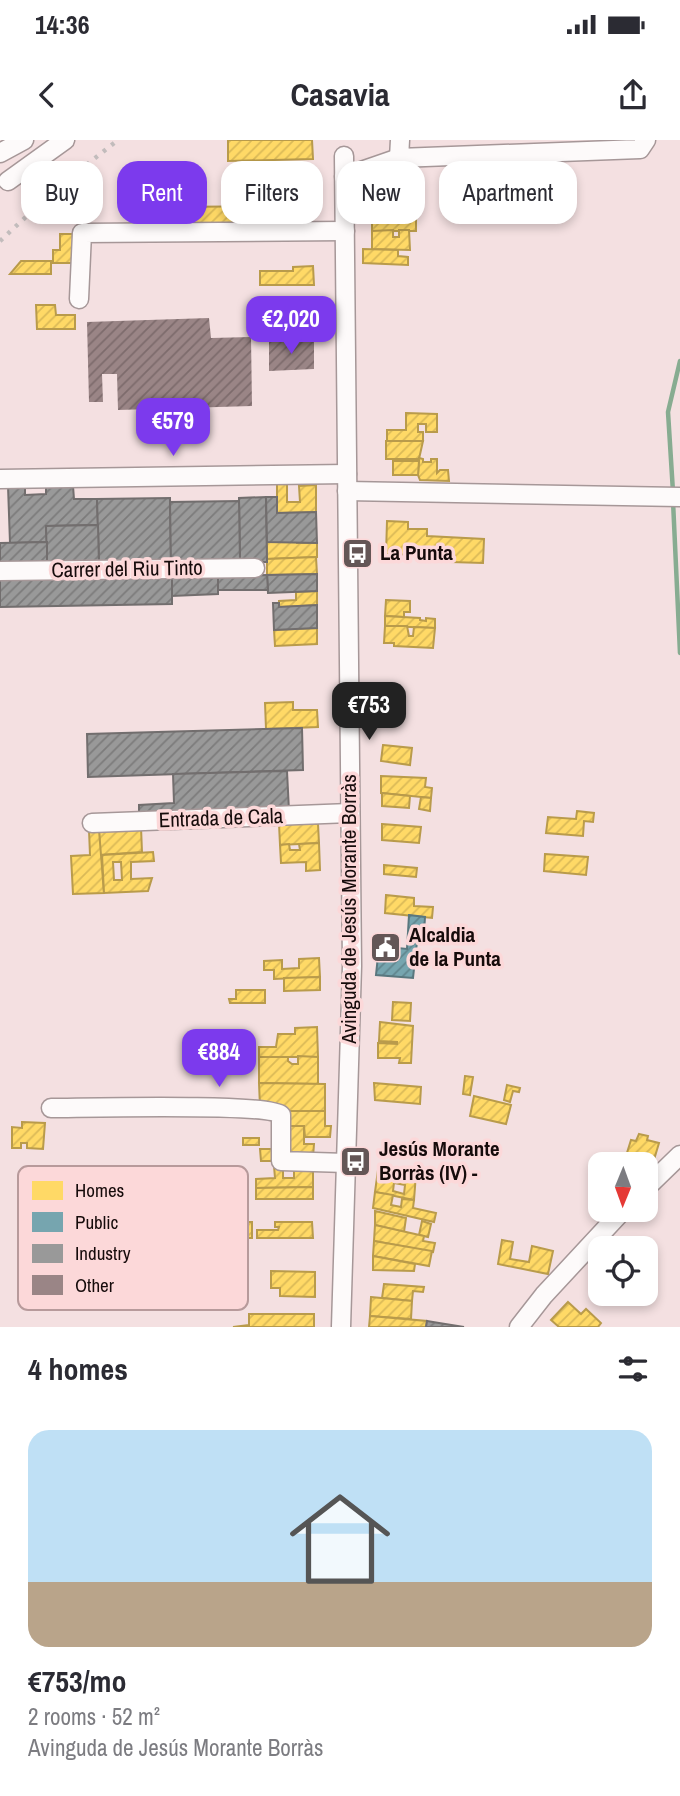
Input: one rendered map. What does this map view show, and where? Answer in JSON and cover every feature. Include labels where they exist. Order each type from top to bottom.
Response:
[{"type":"street","points":[[0,153],[24,140]]},
{"type":"street","points":[[4,185],[46,140]]},
{"type":"street","points":[[4,185],[65,140]]},
{"type":"street","points":[[375,161],[399,149],[640,149],[646,140]]},
{"type":"street","name":"Avinguda de Jesús Morante Borràs","points":[[344,156],[344,161]]},
{"type":"street","name":"Avinguda de Jesús Morante Borràs","points":[[341,1327],[352,966],[345,224]]},
{"type":"street","points":[[79,299],[82,233],[345,231]]},
{"type":"street","points":[[0,480],[347,483],[680,498]]},
{"type":"street","name":"Carrer del Riu Tinto","points":[[0,571],[255,568]]},
{"type":"street","name":"Entrada de Cala","points":[[93,823],[351,813]]},
{"type":"street","points":[[51,1108],[275,1110],[281,1115],[281,1161],[346,1163]]},
{"type":"street","points":[[658,1176],[680,1155]]},
{"type":"street","points":[[519,1327],[544,1294],[612,1222]]},
{"type":"building: Homes","points":[[228,140],[312,140],[313,159],[228,161]]},
{"type":"building: Homes","points":[[207,207],[221,207],[221,224],[290,226],[168,227],[168,224],[207,224]]},
{"type":"building: Homes","points":[[142,224],[160,224],[160,228],[142,228]]},
{"type":"building: Homes","points":[[372,224],[416,224],[416,231],[372,231]]},
{"type":"building: Homes","points":[[393,230],[393,237],[399,237],[399,230],[409,230],[410,250],[372,249],[372,231]]},
{"type":"building: Homes","points":[[60,234],[77,234],[77,263],[53,263],[53,250],[60,250]]},
{"type":"building: Homes","points":[[363,249],[398,250],[398,256],[408,257],[408,265],[363,263]]},
{"type":"building: Homes","points":[[21,261],[51,261],[51,274],[10,274]]},
{"type":"building: Homes","points":[[313,266],[314,285],[260,285],[260,271],[293,271],[293,267]]},
{"type":"building: Homes","points":[[36,305],[55,305],[56,315],[75,315],[75,329],[37,329]]},
{"type":"building: Homes","points":[[406,413],[437,414],[437,432],[426,432],[426,424],[418,424],[418,432],[423,432],[423,441],[387,441],[387,430],[406,430]]},
{"type":"building: Homes","points":[[386,441],[423,441],[419,459],[386,459]]},
{"type":"building: Homes","points":[[419,458],[423,459],[423,462],[437,459],[437,473],[440,470],[448,470],[449,481],[420,480]]},
{"type":"building: Homes","points":[[393,461],[419,461],[418,475],[393,475]]},
{"type":"building: Homes","points":[[287,481],[287,502],[300,502],[299,486],[316,485],[316,512],[277,513],[277,482]]},
{"type":"building: Homes","points":[[387,521],[408,522],[408,529],[427,529],[427,536],[484,539],[483,563],[417,561],[417,555],[386,554]]},
{"type":"building: Homes","points":[[267,542],[317,543],[317,557],[267,559]]},
{"type":"building: Homes","points":[[316,557],[317,574],[267,575],[267,559]]},
{"type":"building: Homes","points":[[317,591],[317,605],[279,607],[279,601],[296,600],[296,592]]},
{"type":"building: Homes","points":[[386,600],[410,601],[410,612],[404,612],[404,617],[385,616]]},
{"type":"building: Homes","points":[[385,616],[420,618],[426,621],[426,618],[435,619],[435,628],[385,626]]},
{"type":"building: Homes","points":[[385,626],[407,626],[409,636],[413,636],[414,627],[435,628],[433,648],[384,643]]},
{"type":"building: Homes","points":[[317,628],[317,644],[275,646],[274,630]]},
{"type":"building: Homes","points":[[293,702],[293,710],[317,710],[318,727],[266,729],[265,703]]},
{"type":"building: Homes","points":[[383,745],[412,748],[410,765],[381,761]]},
{"type":"building: Homes","points":[[381,776],[426,778],[425,787],[432,788],[431,798],[381,793]]},
{"type":"building: Homes","points":[[382,793],[410,796],[409,808],[382,806]]},
{"type":"building: Homes","points":[[421,797],[431,798],[430,811],[419,809]]},
{"type":"building: Homes","points":[[577,811],[594,813],[593,822],[584,821],[583,836],[546,833],[548,817],[576,819]]},
{"type":"building: Homes","points":[[279,824],[318,824],[319,843],[280,845]]},
{"type":"building: Homes","points":[[382,824],[421,827],[419,843],[382,840]]},
{"type":"building: Homes","points":[[141,827],[142,852],[100,855],[99,830]]},
{"type":"building: Homes","points":[[89,830],[99,830],[104,893],[73,894],[71,856],[90,855]]},
{"type":"building: Homes","points":[[319,843],[320,870],[306,871],[306,862],[281,863],[280,845],[289,844],[290,850],[300,850],[299,844]]},
{"type":"building: Homes","points":[[153,852],[154,861],[131,862],[131,879],[152,878],[148,891],[104,893],[102,855]],"holes":[[[113,862],[121,862],[122,880],[114,880]]]},
{"type":"building: Homes","points":[[545,854],[588,857],[586,875],[544,871]]},
{"type":"building: Homes","points":[[384,865],[417,868],[416,877],[384,874]]},
{"type":"building: Homes","points":[[386,895],[414,898],[414,906],[433,907],[432,918],[385,913]]},
{"type":"building: Homes","points":[[319,958],[320,977],[274,979],[274,970],[264,970],[264,961],[282,960],[282,969],[299,968],[299,959]]},
{"type":"building: Homes","points":[[320,977],[320,990],[284,991],[284,978]]},
{"type":"building: Homes","points":[[236,990],[265,990],[265,1003],[230,1003],[229,999],[236,999]]},
{"type":"building: Homes","points":[[393,1002],[411,1003],[410,1021],[392,1020]]},
{"type":"building: Homes","points":[[380,1022],[413,1026],[411,1063],[399,1063],[400,1058],[378,1058],[378,1043],[397,1044],[379,1041]]},
{"type":"building: Homes","points":[[317,1027],[318,1057],[259,1057],[259,1047],[276,1047],[278,1034],[295,1034],[295,1028]]},
{"type":"building: Homes","points":[[298,1056],[318,1057],[318,1084],[259,1083],[259,1057],[288,1057],[292,1064],[298,1064]]},
{"type":"building: Homes","points":[[465,1076],[473,1077],[470,1095],[463,1094]]},
{"type":"building: Homes","points":[[259,1083],[325,1084],[325,1111],[284,1111],[260,1107]]},
{"type":"building: Homes","points":[[374,1083],[421,1087],[420,1104],[375,1100]]},
{"type":"building: Homes","points":[[507,1085],[520,1088],[519,1092],[513,1091],[510,1102],[504,1100]]},
{"type":"building: Homes","points":[[474,1096],[511,1105],[506,1124],[470,1116]]},
{"type":"building: Homes","points":[[284,1111],[325,1111],[325,1126],[331,1126],[330,1137],[305,1137],[304,1126],[284,1126]]},
{"type":"building: Homes","points":[[22,1122],[45,1123],[43,1149],[27,1148],[27,1143],[21,1143],[21,1148],[12,1148],[12,1127],[22,1128]]},
{"type":"building: Homes","points":[[284,1126],[304,1126],[304,1144],[314,1144],[313,1157],[284,1157]]},
{"type":"building: Homes","points":[[639,1134],[648,1136],[647,1140],[659,1143],[656,1152],[627,1152],[631,1140],[636,1141]]},
{"type":"building: Homes","points":[[243,1138],[259,1138],[259,1145],[243,1145]]},
{"type":"building: Homes","points":[[260,1149],[272,1149],[273,1161],[261,1161]]},
{"type":"building: Homes","points":[[274,1166],[283,1166],[283,1178],[294,1178],[294,1166],[313,1166],[313,1187],[256,1188],[256,1179],[275,1178]]},
{"type":"building: Homes","points":[[378,1170],[416,1174],[414,1200],[375,1192]],"holes":[[[394,1183],[405,1185],[404,1194],[393,1191]]]},
{"type":"building: Homes","points":[[313,1187],[313,1199],[256,1199],[256,1188]]},
{"type":"building: Homes","points":[[375,1192],[393,1195],[391,1205],[401,1207],[402,1199],[414,1200],[413,1208],[436,1213],[434,1222],[373,1208]]},
{"type":"building: Homes","points":[[375,1211],[406,1218],[404,1232],[375,1225]]},
{"type":"building: Homes","points":[[422,1221],[431,1224],[428,1237],[419,1235]]},
{"type":"building: Homes","points":[[248,1222],[252,1222],[252,1238],[248,1238]]},
{"type":"building: Homes","points":[[275,1222],[312,1222],[313,1238],[257,1238],[257,1230],[278,1230]]},
{"type":"building: Homes","points":[[375,1225],[424,1236],[423,1241],[435,1243],[433,1252],[374,1241]]},
{"type":"building: Homes","points":[[502,1240],[513,1242],[510,1259],[529,1262],[532,1246],[553,1251],[548,1274],[498,1264]]},
{"type":"building: Homes","points":[[374,1241],[432,1251],[429,1266],[373,1256]]},
{"type":"building: Homes","points":[[373,1256],[415,1264],[414,1271],[373,1270]]},
{"type":"building: Homes","points":[[271,1271],[315,1272],[315,1297],[280,1296],[280,1288],[271,1288]]},
{"type":"building: Homes","points":[[384,1284],[424,1287],[423,1292],[413,1291],[412,1301],[382,1298]]},
{"type":"building: Homes","points":[[371,1297],[412,1301],[411,1319],[370,1316]]},
{"type":"building: Homes","points":[[568,1302],[581,1314],[586,1309],[601,1323],[598,1327],[559,1327],[551,1320]]},
{"type":"building: Homes","points":[[249,1314],[314,1314],[314,1327],[233,1327],[249,1325]]},
{"type":"building: Homes","points":[[370,1316],[427,1321],[426,1327],[369,1327]]},
{"type":"building: Public","name":"Alcaldia de la Punta","points":[[409,915],[425,917],[424,933],[418,933],[413,978],[376,975],[379,946],[407,949]]},
{"type":"building: Industry","points":[[8,486],[25,486],[25,495],[46,494],[46,486],[73,486],[74,499],[97,499],[98,525],[46,526],[47,542],[10,543]]},
{"type":"building: Industry","points":[[266,497],[267,562],[240,562],[239,498]]},
{"type":"building: Industry","points":[[266,497],[277,497],[277,513],[316,512],[317,543],[267,542]]},
{"type":"building: Industry","points":[[170,498],[171,563],[99,564],[97,499]]},
{"type":"building: Industry","points":[[239,501],[240,562],[171,563],[170,502]]},
{"type":"building: Industry","points":[[98,525],[99,564],[47,565],[46,526]]},
{"type":"building: Industry","points":[[47,542],[47,565],[0,565],[0,543]]},
{"type":"building: Industry","points":[[317,574],[317,591],[268,593],[267,575]]},
{"type":"building: Industry","points":[[267,575],[268,590],[218,590],[218,576]]},
{"type":"building: Industry","points":[[218,576],[218,594],[172,596],[172,577]]},
{"type":"building: Industry","points":[[172,577],[172,604],[0,607],[0,579]]},
{"type":"building: Industry","points":[[273,603],[279,603],[279,607],[317,605],[317,628],[274,630]]},
{"type":"building: Industry","points":[[302,728],[303,770],[88,777],[87,734]]},
{"type":"building: Industry","points":[[287,771],[289,811],[139,818],[139,805],[174,803],[173,774]]},
{"type":"building: Industry","points":[[427,1321],[439,1323],[464,1327],[426,1327]]},
{"type":"building: Other","points":[[209,318],[211,338],[251,337],[252,406],[118,410],[117,374],[102,374],[103,402],[89,402],[87,322]]},
{"type":"building: Other","points":[[314,341],[314,369],[269,371],[269,342]]},
{"type":"waterway","points":[[673,492],[668,412],[680,361]]},
{"type":"waterway","points":[[673,501],[680,653]]},
{"type":"railway","points":[[0,241],[57,188],[118,140]]},
{"type":"place","name":"La Punta","points":[[357,553]]},
{"type":"place","name":"Alcaldia de la Punta","points":[[386,947]]},
{"type":"place","name":"Jesús Morante Borràs (IV) -","points":[[356,1161]]}]
